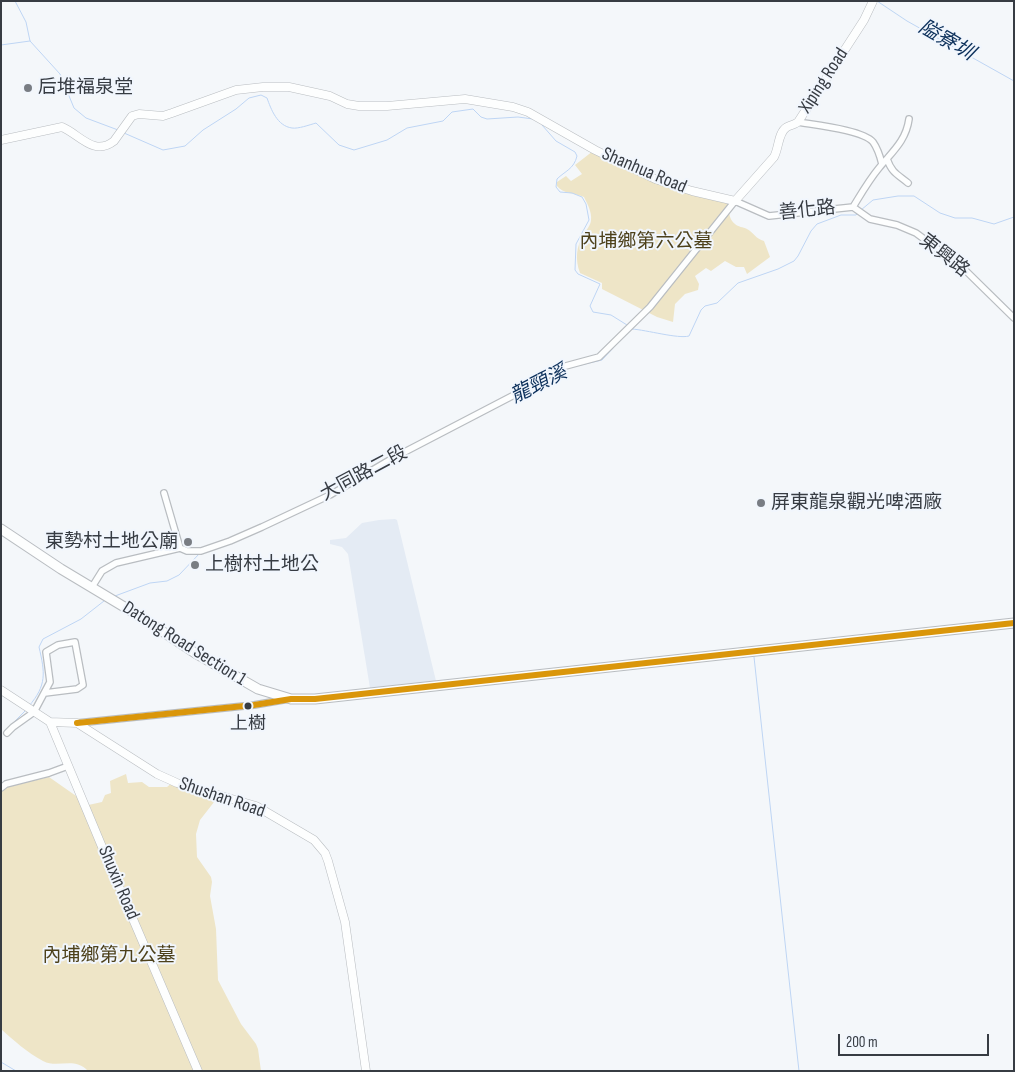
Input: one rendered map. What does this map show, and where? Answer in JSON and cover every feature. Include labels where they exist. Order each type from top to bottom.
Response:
[{"type":"main road","name":"Datong Road Section 1","points":[[1,529],[61,569],[218,667],[258,689],[291,699],[315,699],[1014,623]]},
{"type":"street","name":"Xiping Road","points":[[735,201],[774,157],[778,150],[782,132],[786,127],[798,122],[864,20],[873,2]]},
{"type":"street","name":"Shanhua Road","points":[[1,140],[62,127],[69,130],[86,144],[95,147],[114,141],[132,116],[139,114],[163,116],[236,90],[263,87],[289,88],[330,96],[346,104],[359,106],[387,106],[465,99],[513,107],[528,112],[655,179],[692,191],[735,201]]},
{"type":"street","name":"善化路","points":[[735,201],[769,216],[857,211],[885,161],[902,140],[907,130],[909,119]]},
{"type":"street","points":[[798,122],[830,127],[858,134],[872,140],[891,170],[908,183]]},
{"type":"street","name":"大同路二段","points":[[92,587],[102,571],[116,563],[180,548],[187,552],[201,551],[230,542],[330,495],[401,454],[516,394],[562,367],[599,357],[650,307],[735,201]]},
{"type":"street","name":"東興路","points":[[857,211],[870,219],[897,225],[916,233],[963,268],[1014,318]]},
{"type":"street","points":[[164,493],[180,548]]},
{"type":"street","points":[[7,734],[45,692],[50,682],[46,652],[58,645],[75,642],[83,685],[77,688],[45,692]]},
{"type":"street","points":[[1,690],[50,722],[77,723],[245,706],[291,699]]},
{"type":"street","name":"Shuxin Road","points":[[50,722],[198,1071]]},
{"type":"street","name":"Shushan Road","points":[[77,723],[157,774],[177,783],[256,806],[314,840],[324,853],[336,885],[346,922],[366,1071]]},
{"type":"street","points":[[1,788],[6,784],[49,774],[68,766]]},
{"type":"shaded area","points":[[397,520],[436,681],[370,688],[348,554],[342,547],[330,544],[330,540],[346,538],[362,523]]},
{"type":"green space","name":"內埔鄉第六公墓","points":[[593,151],[653,181],[736,203],[729,213],[732,220],[736,225],[747,229],[764,241],[770,257],[747,274],[744,267],[736,267],[725,261],[711,271],[706,268],[695,276],[699,284],[698,290],[685,294],[675,304],[673,322],[657,317],[602,289],[602,283],[580,273],[577,263],[579,243],[591,222],[588,205],[584,197],[566,192],[557,186],[557,182],[566,176],[571,181],[582,174],[575,165]]},
{"type":"green space","name":"內埔鄉第九公墓","points":[[126,774],[128,783],[142,782],[149,787],[167,787],[173,782],[218,797],[200,820],[196,834],[197,857],[211,877],[212,882],[210,896],[216,929],[218,980],[241,1024],[256,1044],[261,1071],[88,1071],[77,1064],[54,1064],[43,1061],[26,1050],[1,1029],[1,791],[7,787],[49,777],[79,798],[84,806],[102,802],[105,795],[111,793],[110,781]]},
{"type":"waterway","points":[[15,1],[26,22],[30,41],[60,74],[74,108],[86,118],[118,130]]},
{"type":"waterway","name":"隘寮圳","points":[[877,1],[907,21],[1014,81]]},
{"type":"waterway","points":[[1,45],[30,41]]},
{"type":"waterway","points":[[124,133],[163,150],[185,146],[203,130],[236,109],[249,98],[261,95],[267,98],[275,116],[287,127],[304,127],[316,123],[339,145],[354,150],[387,140],[407,128],[443,121],[452,112],[473,109],[481,117],[487,119],[518,117],[533,119]]},
{"type":"waterway","points":[[542,125],[556,141],[575,152],[577,156],[571,167],[557,179],[556,187],[560,192],[572,193],[582,197],[586,204],[589,220],[576,244],[575,270],[578,274],[600,284],[590,306],[593,312],[611,315],[627,325]]},
{"type":"waterway","name":"龍頸溪","points":[[861,210],[873,200],[898,196],[914,196],[940,213],[955,218],[972,218],[994,224],[1014,217]]},
{"type":"waterway","name":"龍頸溪","points":[[632,329],[684,337],[689,336],[701,310],[705,306],[717,303],[738,283],[778,269],[794,261],[817,224],[841,215],[856,215],[858,213]]},
{"type":"waterway","name":"龍頸溪","points":[[581,365],[602,360],[627,333]]},
{"type":"waterway","name":"龍頸溪","points":[[477,418],[489,411]]},
{"type":"waterway","points":[[115,596],[150,583],[167,581],[179,575],[200,553]]},
{"type":"waterway","points":[[29,706],[42,685],[43,672],[39,647],[43,639],[81,619],[104,601]]},
{"type":"waterway","points":[[754,657],[799,1071]]},
{"type":"waterway","points":[[12,724],[25,711]]},
{"type":"waterway","points":[[1,1062],[16,1071]]},
{"type":"transit line","points":[[77,723],[1014,623]]},
{"type":"place","name":"后堆福泉堂","points":[[28,88]]},
{"type":"place","name":"屏東龍泉觀光啤酒廠","points":[[761,503]]},
{"type":"place","name":"東勢村土地公廟","points":[[188,542]]},
{"type":"place","name":"上樹村土地公","points":[[195,565]]},
{"type":"place","name":"上樹","points":[[248,706]]}]
